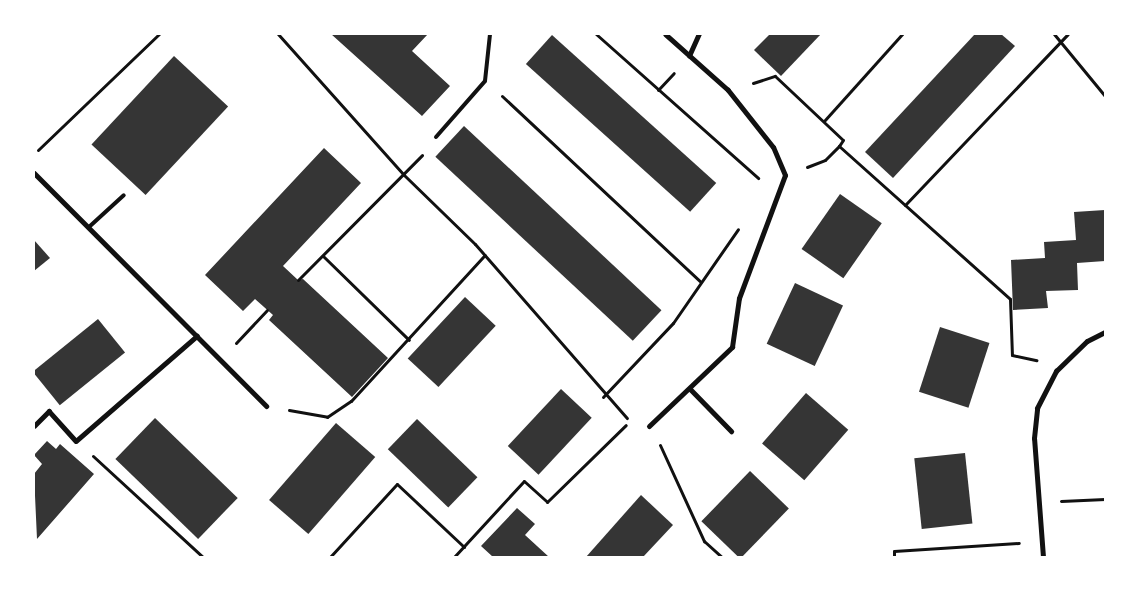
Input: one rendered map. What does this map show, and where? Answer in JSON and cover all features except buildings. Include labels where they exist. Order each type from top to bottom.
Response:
[{"type":"street","points":[[649,426],[732,348],[739,298],[780,196],[785,175],[773,146],[728,90],[664,34]]},
{"type":"street","points":[[689,56],[699,34]]},
{"type":"street","points":[[34,173],[266,406]]},
{"type":"street","points":[[1043,557],[1039,503],[1037,408],[1056,371],[1087,341],[1105,332]]},
{"type":"street","points":[[34,426],[49,411],[76,441],[197,336]]},
{"type":"street","points":[[690,389],[731,431]]},
{"type":"lane","points":[[436,138],[485,81],[490,34]]},
{"type":"lane","points":[[89,227],[124,195]]},
{"type":"path","points":[[34,154],[159,34]]},
{"type":"path","points":[[278,34],[404,176],[485,256],[603,397],[630,422],[548,502],[524,481],[454,557]]},
{"type":"path","points":[[596,34],[780,196]]},
{"type":"path","points":[[824,121],[902,34]]},
{"type":"path","points":[[1054,34],[1105,96]]},
{"type":"path","points":[[905,205],[1060,40],[1068,34]]},
{"type":"path","points":[[728,90],[775,76],[843,140],[825,160]]},
{"type":"path","points":[[485,81],[700,281]]},
{"type":"path","points":[[298,280],[404,176],[436,138]]},
{"type":"path","points":[[839,146],[1010,299],[1012,355],[1028,356],[1056,371]]},
{"type":"path","points":[[603,397],[673,323],[700,281],[741,226]]},
{"type":"path","points":[[323,256],[409,340]]},
{"type":"path","points":[[266,406],[327,417],[352,401],[485,256]]},
{"type":"path","points":[[221,361],[267,310]]},
{"type":"path","points":[[649,426],[704,541],[722,557]]},
{"type":"path","points":[[76,441],[203,557]]},
{"type":"path","points":[[330,557],[397,484],[464,547]]},
{"type":"path","points":[[1039,503],[1105,499]]},
{"type":"path","points":[[894,557],[894,551],[1042,542]]}]
